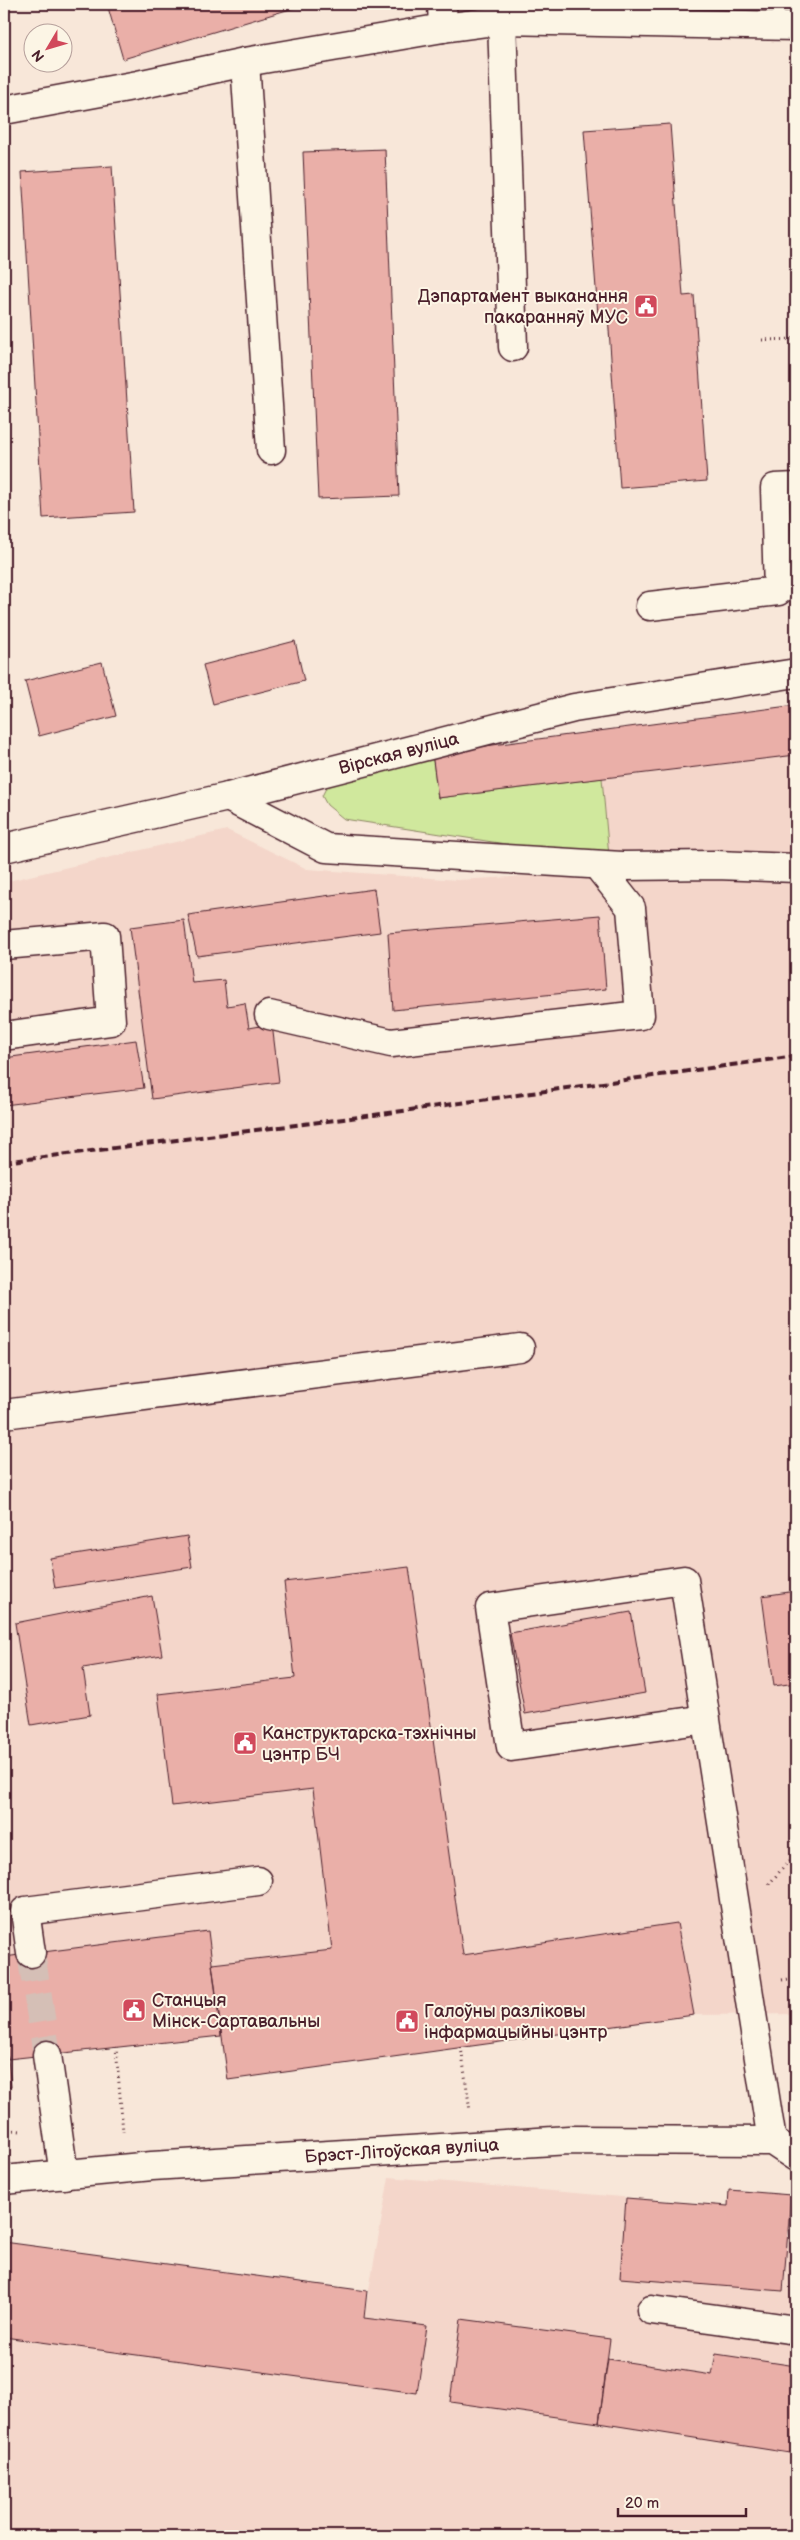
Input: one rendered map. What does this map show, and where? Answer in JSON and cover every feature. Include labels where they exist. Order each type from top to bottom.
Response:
[{"type":"street","points":[[4,110],[138,85],[442,16],[502,20],[796,26]]},
{"type":"street","points":[[502,20],[513,347]]},
{"type":"street","points":[[245,62],[270,450]]},
{"type":"street","points":[[650,606],[778,591],[775,488],[796,487]]},
{"type":"street","name":"Вірская вуліца","points":[[4,848],[228,797],[574,708],[796,673]]},
{"type":"street","points":[[228,797],[326,848],[597,865],[796,868]]},
{"type":"street","points":[[269,1015],[391,1043],[640,1015],[631,908],[597,865]]},
{"type":"street","points":[[4,945],[105,936],[111,1021],[4,1036]]},
{"type":"street","points":[[4,1414],[520,1348]]},
{"type":"street","points":[[706,1718],[511,1747],[490,1608],[684,1580],[706,1718],[772,2141],[796,2157]]},
{"type":"street","points":[[31,1953],[25,1911],[258,1881]]},
{"type":"street","points":[[47,2055],[64,2175]]},
{"type":"street","name":"Брэст-Літоўская вуліца","points":[[4,2180],[191,2164],[570,2140],[772,2141]]},
{"type":"street","points":[[650,2310],[796,2330]]},
{"type":"path","points":[[762,340],[796,339]]},
{"type":"path","points":[[461,2047],[470,2112]]},
{"type":"path","points":[[116,2048],[123,2132]]},
{"type":"shaded area","points":[[796,755],[796,2014],[694,2015],[228,2080],[220,2036],[8,2059],[11,2087],[4,2088],[4,882],[227,830],[307,869],[458,880],[602,872],[609,856],[602,778]]},
{"type":"shaded area","points":[[389,2177],[727,2206],[729,2190],[791,2195],[788,2238],[796,2238],[796,2536],[4,2536],[4,2337],[417,2393],[427,2326],[364,2318]]},
{"type":"green space","points":[[432,753],[438,798],[602,778],[609,856],[525,847],[344,819],[327,805],[322,796],[329,782]]},
{"type":"building","points":[[107,4],[307,4],[123,59]]},
{"type":"building","name":"Дэпартамент выканання пакаранняў МУС","points":[[670,124],[683,296],[694,295],[707,481],[620,488],[608,315],[598,315],[584,130]]},
{"type":"building","points":[[385,149],[399,496],[318,499],[303,152]]},
{"type":"building","points":[[112,166],[134,512],[43,518],[22,172]]},
{"type":"building","points":[[295,641],[304,681],[213,704],[203,665]]},
{"type":"building","points":[[102,662],[116,716],[39,736],[25,681]]},
{"type":"building","points":[[796,705],[796,755],[438,798],[432,753]]},
{"type":"building","points":[[374,889],[380,932],[197,956],[188,915]]},
{"type":"building","points":[[600,915],[606,989],[393,1010],[388,933]]},
{"type":"building","points":[[184,920],[192,983],[224,980],[227,1006],[245,1003],[249,1028],[272,1024],[279,1082],[152,1099],[130,927]]},
{"type":"building","points":[[136,1040],[144,1088],[4,1105],[4,1058]]},
{"type":"building","points":[[187,1536],[192,1567],[55,1588],[50,1558]]},
{"type":"building","points":[[409,1567],[463,1955],[677,1923],[694,2015],[228,2080],[212,1964],[332,1950],[313,1789],[172,1806],[158,1694],[295,1678],[284,1582]]},
{"type":"building","points":[[796,1591],[796,1683],[774,1686],[762,1596]]},
{"type":"building","points":[[152,1596],[162,1655],[83,1668],[90,1715],[31,1725],[15,1623]]},
{"type":"building","points":[[631,1612],[645,1693],[525,1714],[510,1633]]},
{"type":"building","points":[[208,1931],[221,2036],[8,2059],[4,2022],[4,1957]]},
{"type":"building","points":[[4,2022],[11,2087],[4,2088]]},
{"type":"building","points":[[729,2190],[791,2195],[783,2291],[620,2278],[626,2198],[728,2206]]},
{"type":"building","points":[[4,2242],[367,2291],[364,2318],[427,2326],[417,2393],[4,2337]]},
{"type":"building","points":[[461,2319],[610,2339],[599,2423],[450,2402]]},
{"type":"building","points":[[716,2354],[796,2366],[796,2454],[599,2423],[608,2359],[712,2375]]},
{"type":"tunnel","points":[[31,1953],[47,2055]]},
{"type":"railway","points":[[4,1162],[374,1115],[796,1056]]},
{"type":"place","name":"Дэпартамент выканання пакаранняў МУС","points":[[646,306]]},
{"type":"place","name":"Канструктарска-тэхнічны цэнтр БЧ","points":[[245,1743]]},
{"type":"place","name":"Станцыя Мінск-Сартавальны","points":[[134,2010]]},
{"type":"place","name":"Галоўны разліковы інфармацыйны цэнтр","points":[[407,2021]]}]
